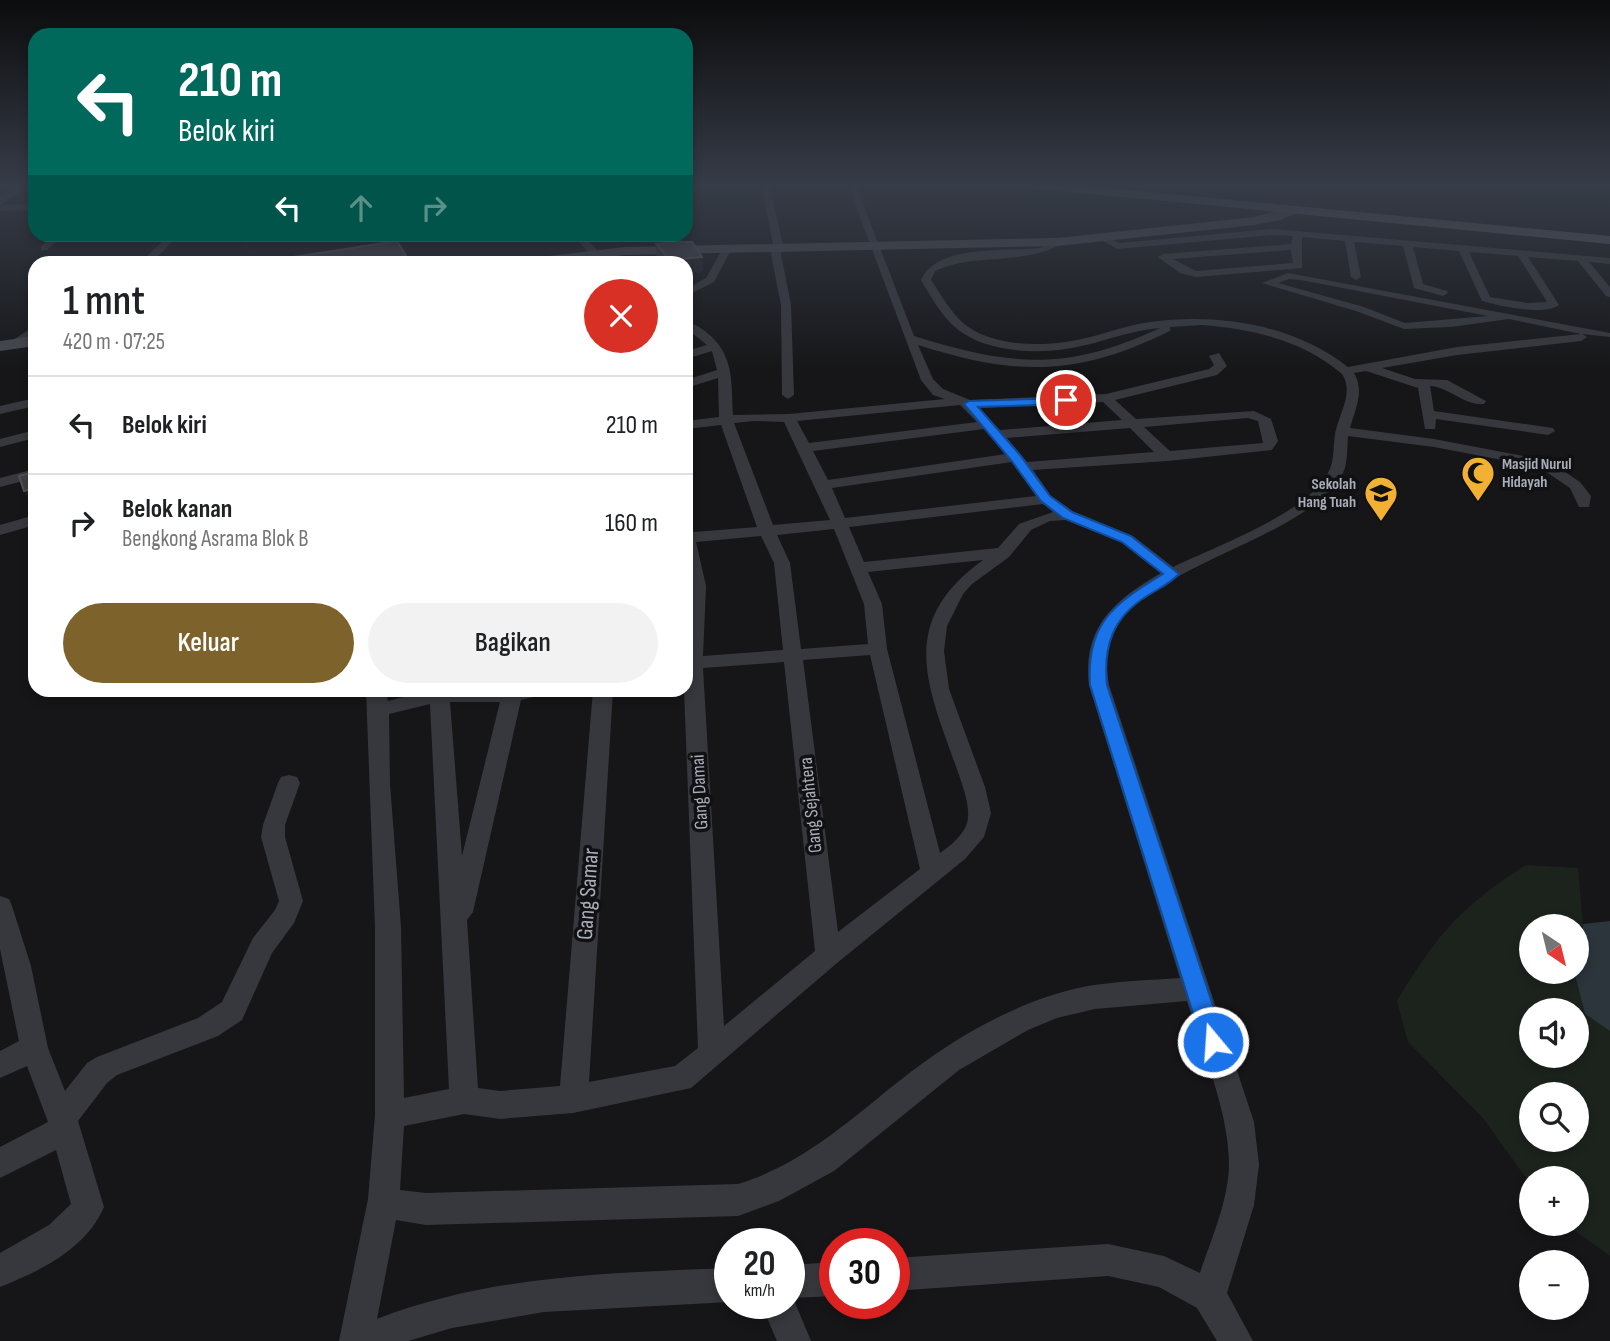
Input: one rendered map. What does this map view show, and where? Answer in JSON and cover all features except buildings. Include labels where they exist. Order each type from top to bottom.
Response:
[{"type":"main road","points":[[571,256],[679,249],[814,247]]},
{"type":"main road","points":[[574,256],[578,255]]},
{"type":"main road","points":[[0,346],[28,342]]},
{"type":"main road","points":[[0,354],[28,350]]},
{"type":"street","points":[[588,247],[595,254]]},
{"type":"street","points":[[770,247],[786,305],[788,394]]},
{"type":"street","points":[[874,247],[927,380],[938,392],[964,403],[1018,462],[1046,499],[1068,515],[1127,539],[1172,574]]},
{"type":"street","points":[[1050,247],[1044,250],[950,260],[931,269],[926,280],[954,324],[973,334],[1013,345],[1066,345],[1095,340],[1133,328],[1216,322],[1255,328],[1319,353],[1347,371],[1353,380],[1353,393],[1342,431],[1339,469],[1331,481],[1284,519],[1172,574],[1129,601],[1112,618],[1101,639],[1097,661],[1098,685],[1239,1122],[1244,1165],[1238,1205],[1209,1296]]},
{"type":"street","points":[[1225,247],[1237,251]]},
{"type":"street","points":[[1295,247],[1298,266],[1221,272],[1191,273],[1163,257],[1237,251],[1295,247]]},
{"type":"street","points":[[1351,247],[1356,277]]},
{"type":"street","points":[[1408,247],[1418,286],[1527,306],[1554,305],[1522,255]]},
{"type":"street","points":[[1436,247],[1610,261]]},
{"type":"street","points":[[1463,249],[1486,299]]},
{"type":"street","points":[[693,289],[710,280],[726,250]]},
{"type":"street","points":[[1581,259],[1610,294]]},
{"type":"street","points":[[1509,316],[1451,324],[1404,326],[1360,309],[1267,283],[1288,276],[1301,277],[1356,289],[1509,316],[1608,335]]},
{"type":"street","points":[[693,279],[710,280]]},
{"type":"street","points":[[909,338],[995,363],[1066,363],[1091,360],[1125,349],[1173,325]]},
{"type":"street","points":[[693,329],[716,346]]},
{"type":"street","points":[[17,344],[28,335]]},
{"type":"street","points":[[1347,371],[1457,351],[1608,335]]},
{"type":"street","points":[[693,353],[716,346]]},
{"type":"street","name":"Gang Sejahtera","points":[[716,346],[724,372],[726,420],[766,529],[782,563],[828,955]]},
{"type":"street","points":[[693,424],[754,417],[789,418],[964,403],[1106,398],[1213,372],[1221,366],[1215,356]]},
{"type":"street","points":[[1368,367],[1385,375],[1417,382],[1443,383],[1479,401]]},
{"type":"street","points":[[693,382],[724,372]]},
{"type":"street","points":[[1417,382],[1424,386],[1434,443]]},
{"type":"street","points":[[1106,398],[1168,457]]},
{"type":"street","points":[[0,410],[28,404]]},
{"type":"street","points":[[802,448],[990,430],[1133,424],[1250,414],[1264,419],[1271,441],[1267,447],[1168,457],[1018,462],[823,485]]},
{"type":"street","points":[[1429,414],[1548,431]]},
{"type":"street","points":[[789,418],[823,485],[873,604],[878,649],[933,872]]},
{"type":"street","points":[[1488,423],[1492,453]]},
{"type":"street","points":[[1342,431],[1434,443],[1544,464],[1575,485],[1583,496],[1584,505]]},
{"type":"street","points":[[0,443],[28,436]]},
{"type":"street","points":[[0,482],[28,475]]},
{"type":"street","points":[[693,534],[838,524],[1046,499]]},
{"type":"street","points":[[390,1115],[464,1100],[500,1105],[573,1100],[681,1078],[971,839],[979,822],[979,813],[974,788],[939,689],[935,651],[938,626],[955,592],[966,580],[1003,553],[1024,527],[1047,517],[1068,515]]},
{"type":"street","points":[[0,530],[28,522]]},
{"type":"street","points":[[857,568],[1003,553]]},
{"type":"street","name":"Gang Damai","points":[[693,565],[697,586],[693,630]]},
{"type":"street","points":[[693,663],[878,649]]},
{"type":"street","points":[[356,1341],[384,1199],[390,1115],[388,927],[377,699],[395,697]]},
{"type":"street","points":[[440,697],[464,1100]]},
{"type":"street","points":[[456,934],[511,697]]},
{"type":"street","name":"Gang Samar","points":[[573,1100],[602,697]]},
{"type":"street","name":"Gang Damai","points":[[692,697],[712,1054]]},
{"type":"street","points":[[0,1163],[64,1124],[97,1073],[107,1066],[208,1027],[232,1011],[262,946],[285,916],[291,901],[273,838],[274,825],[289,783]]},
{"type":"street","points":[[0,906],[9,970],[34,1048],[64,1124],[88,1207],[83,1217],[67,1232],[0,1271]]},
{"type":"street","points":[[384,1199],[397,1205],[426,1209],[738,1200],[760,1195],[802,1176],[950,1060],[1021,1021],[1053,1008],[1095,997],[1196,989]]},
{"type":"street","points":[[0,1065],[34,1048]]},
{"type":"street","points":[[910,1274],[1108,1260],[1164,1272],[1209,1296],[1236,1341]]},
{"type":"street","points":[[365,1341],[403,1323],[444,1312],[559,1293],[714,1286]]},
{"type":"street","points":[[784,1319],[794,1341]]},
{"type":"shaded area","points":[[1526,865],[1578,868],[1582,914],[1519,914],[1519,984],[1577,984],[1581,998],[1519,998],[1519,1068],[1589,1068],[1589,1017],[1610,1031],[1610,1256],[1582,1236],[1589,1236],[1589,1166],[1519,1166],[1519,1168],[1483,1118],[1408,1042],[1397,1001],[1438,940],[1484,894]]},
{"type":"shaded area","points":[[1610,921],[1610,1031],[1589,1017],[1589,998],[1581,998],[1577,984],[1589,984],[1589,923]]},
{"type":"place","name":"Masjid Nurul Hidayah","points":[[1478,503]]},
{"type":"place","name":"Sekolah Hang Tuah","points":[[1381,523]]},
{"type":"route","points":[[1066,400],[969,404],[1016,457],[1046,499],[1068,515],[1127,539],[1172,574],[1129,601],[1112,618],[1101,639],[1097,661],[1098,685],[1213,1042]]}]
